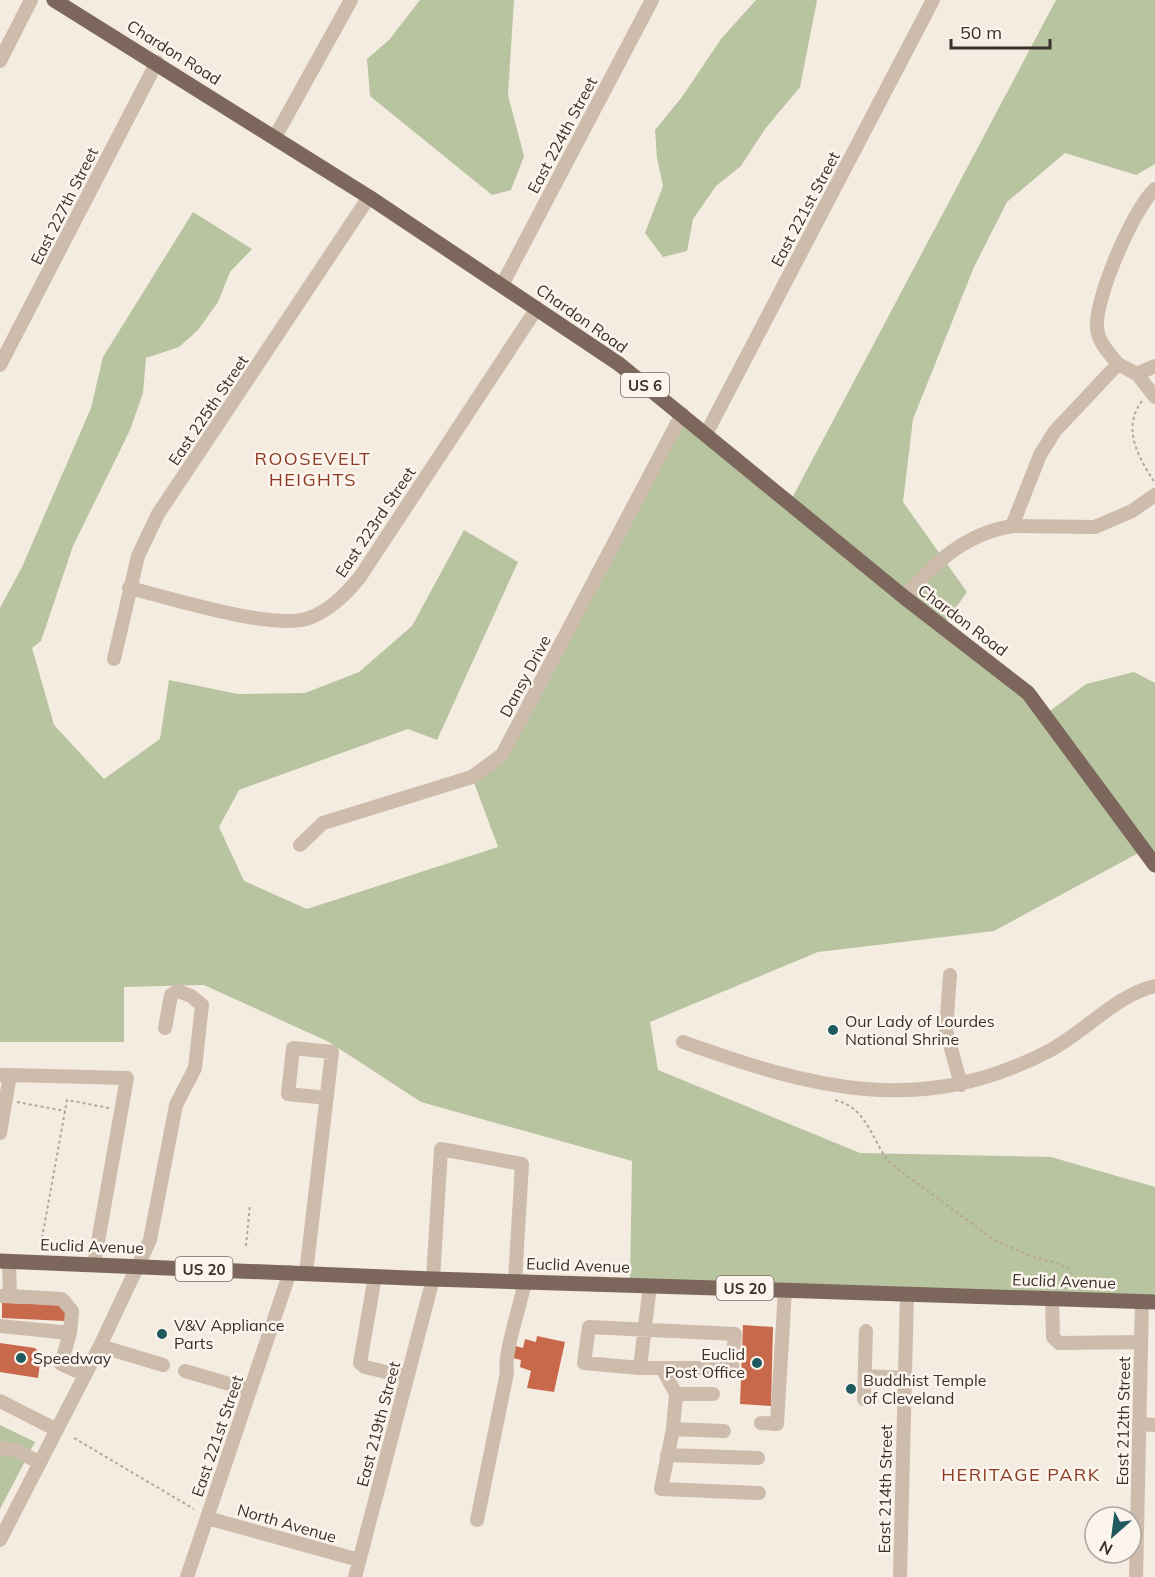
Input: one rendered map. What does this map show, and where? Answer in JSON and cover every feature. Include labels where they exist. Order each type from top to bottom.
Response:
[{"type":"main road","name":"Chardon Road","points":[[54,0],[157,62],[369,197],[619,364],[904,597],[1028,693],[1155,865]]},
{"type":"main road","name":"Euclid Avenue","points":[[4,1261],[650,1286],[1148,1301]]},
{"type":"street","points":[[0,61],[31,0]]},
{"type":"street","points":[[275,137],[351,0]]},
{"type":"street","name":"East 224th Street","points":[[502,285],[652,0]]},
{"type":"street","name":"East 221st Street","points":[[706,434],[933,0]]},
{"type":"street","name":"East 227th Street","points":[[0,365],[157,62]]},
{"type":"street","points":[[1152,395],[1137,374],[1118,364],[1099,337],[1099,311],[1129,226],[1138,208],[1155,189]]},
{"type":"street","name":"East 225th Street","points":[[114,659],[138,556],[158,514],[369,197]]},
{"type":"street","name":"East 223rd Street","points":[[129,588],[267,621],[307,618],[327,608],[344,595],[360,577],[537,308]]},
{"type":"street","points":[[1011,526],[1040,455],[1055,431],[1118,364]]},
{"type":"street","points":[[1137,374],[1155,366]]},
{"type":"street","name":"Dansy Drive","points":[[300,844],[323,823],[472,777],[502,755],[682,414]]},
{"type":"street","points":[[904,597],[935,563],[959,545],[981,533],[1011,526],[1095,527],[1132,511],[1155,495]]},
{"type":"street","points":[[950,975],[946,1030],[962,1085]]},
{"type":"street","points":[[683,1042],[757,1068],[810,1081],[918,1091],[962,1085],[1044,1053],[1069,1040],[1125,999],[1155,986]]},
{"type":"street","points":[[0,1540],[4,1522],[40,1463],[100,1346],[150,1240],[176,1105],[195,1068],[202,1005],[191,996],[178,991],[171,995],[165,1028]]},
{"type":"street","name":"East 221st Street","points":[[186,1577],[250,1390],[298,1273],[327,1098],[332,1052],[293,1048],[288,1094],[327,1098]]},
{"type":"street","points":[[0,1133],[5,1100],[5,1075],[127,1078],[94,1264]]},
{"type":"street","name":"East 219th Street","points":[[354,1577],[433,1278],[441,1149],[522,1164],[520,1281]]},
{"type":"street","points":[[4,1261],[5,1296],[62,1299],[72,1311],[70,1333],[61,1364],[85,1375]]},
{"type":"street","points":[[375,1276],[360,1364],[407,1377]]},
{"type":"street","points":[[477,1520],[507,1373],[506,1366],[520,1281]]},
{"type":"street","points":[[640,1368],[650,1286]]},
{"type":"street","points":[[761,1423],[777,1424],[785,1290]]},
{"type":"street","name":"East 214th Street","points":[[900,1577],[907,1293]]},
{"type":"street","points":[[1052,1298],[1053,1337],[1059,1343],[1141,1342]]},
{"type":"street","name":"East 212th Street","points":[[1136,1577],[1141,1342],[1148,1301]]},
{"type":"street","points":[[0,1326],[70,1333]]},
{"type":"street","points":[[589,1327],[735,1334],[732,1368],[662,1368],[584,1362],[589,1327]]},
{"type":"street","points":[[864,1399],[866,1331]]},
{"type":"street","points":[[100,1346],[164,1365]]},
{"type":"street","points":[[662,1368],[676,1394],[673,1429],[661,1489],[759,1493]]},
{"type":"street","points":[[184,1371],[250,1390]]},
{"type":"street","points":[[865,1376],[904,1378]]},
{"type":"street","points":[[676,1394],[713,1394]]},
{"type":"street","points":[[0,1401],[57,1430]]},
{"type":"street","points":[[1139,1424],[1155,1425]]},
{"type":"street","points":[[673,1429],[724,1431]]},
{"type":"street","points":[[0,1448],[15,1450],[40,1463]]},
{"type":"street","points":[[667,1455],[758,1458]]},
{"type":"street","name":"North Avenue","points":[[207,1518],[359,1560]]},
{"type":"path","points":[[1152,395],[1137,407],[1132,433],[1136,452],[1155,483]]},
{"type":"path","points":[[831,1098],[855,1108],[865,1119],[880,1150],[890,1162],[994,1240],[1033,1257],[1054,1262],[1069,1269],[1072,1274]]},
{"type":"path","points":[[5,1100],[65,1111]]},
{"type":"path","points":[[42,1238],[67,1100],[121,1110]]},
{"type":"path","points":[[246,1246],[250,1204]]},
{"type":"path","points":[[74,1438],[194,1509]]},
{"type":"green space","points":[[420,0],[514,0],[508,95],[524,156],[511,190],[492,195],[370,96],[367,59],[389,40]]},
{"type":"green space","points":[[756,0],[817,0],[800,87],[765,129],[741,166],[716,186],[693,219],[687,251],[663,257],[645,233],[663,186],[657,158],[655,130],[682,97],[721,39]]},
{"type":"green space","points":[[1056,0],[1155,0],[1155,164],[1136,175],[1065,153],[1007,202],[974,267],[913,419],[903,502],[967,592],[942,627],[1046,714],[1086,684],[1134,672],[1155,683],[1155,865],[1144,850],[994,931],[818,952],[650,1022],[658,1070],[860,1153],[1051,1157],[1155,1187],[1155,1302],[630,1285],[632,1161],[421,1102],[329,1042],[204,985],[124,987],[124,1042],[0,1042],[0,608],[22,567],[91,408],[103,357],[193,212],[252,249],[230,272],[218,302],[198,330],[179,347],[146,358],[143,393],[130,430],[73,546],[41,641],[32,648],[54,725],[104,779],[160,739],[169,680],[238,694],[305,693],[359,672],[412,626],[464,530],[518,562],[437,740],[408,729],[239,790],[219,827],[244,881],[307,909],[498,847],[472,777],[488,768],[682,414],[790,502]]},
{"type":"green space","points":[[0,1425],[35,1442],[0,1509]]},
{"type":"building","points":[[2,1303],[66,1305],[65,1321],[2,1318]]},
{"type":"building","points":[[743,1325],[773,1327],[771,1406],[740,1404]]},
{"type":"building","points":[[537,1336],[565,1342],[554,1392],[527,1388],[531,1371],[520,1367],[521,1360],[509,1357],[512,1345],[523,1348],[525,1339],[536,1342]]},
{"type":"building","points":[[0,1343],[35,1348],[41,1355],[38,1378],[0,1372]]},
{"type":"place","name":"Our Lady of Lourdes National Shrine","points":[[833,1030]]},
{"type":"place","name":"V&V Appliance Parts","points":[[162,1334]]},
{"type":"place","name":"Speedway","points":[[21,1358]]},
{"type":"place","name":"Euclid Post Office","points":[[757,1363]]},
{"type":"place","name":"Buddhist Temple of Cleveland","points":[[851,1389]]},
{"type":"district","name":"ROOSEVELT HEIGHTS","points":[[313,468]]},
{"type":"district","name":"HERITAGE PARK","points":[[1021,1474]]}]
